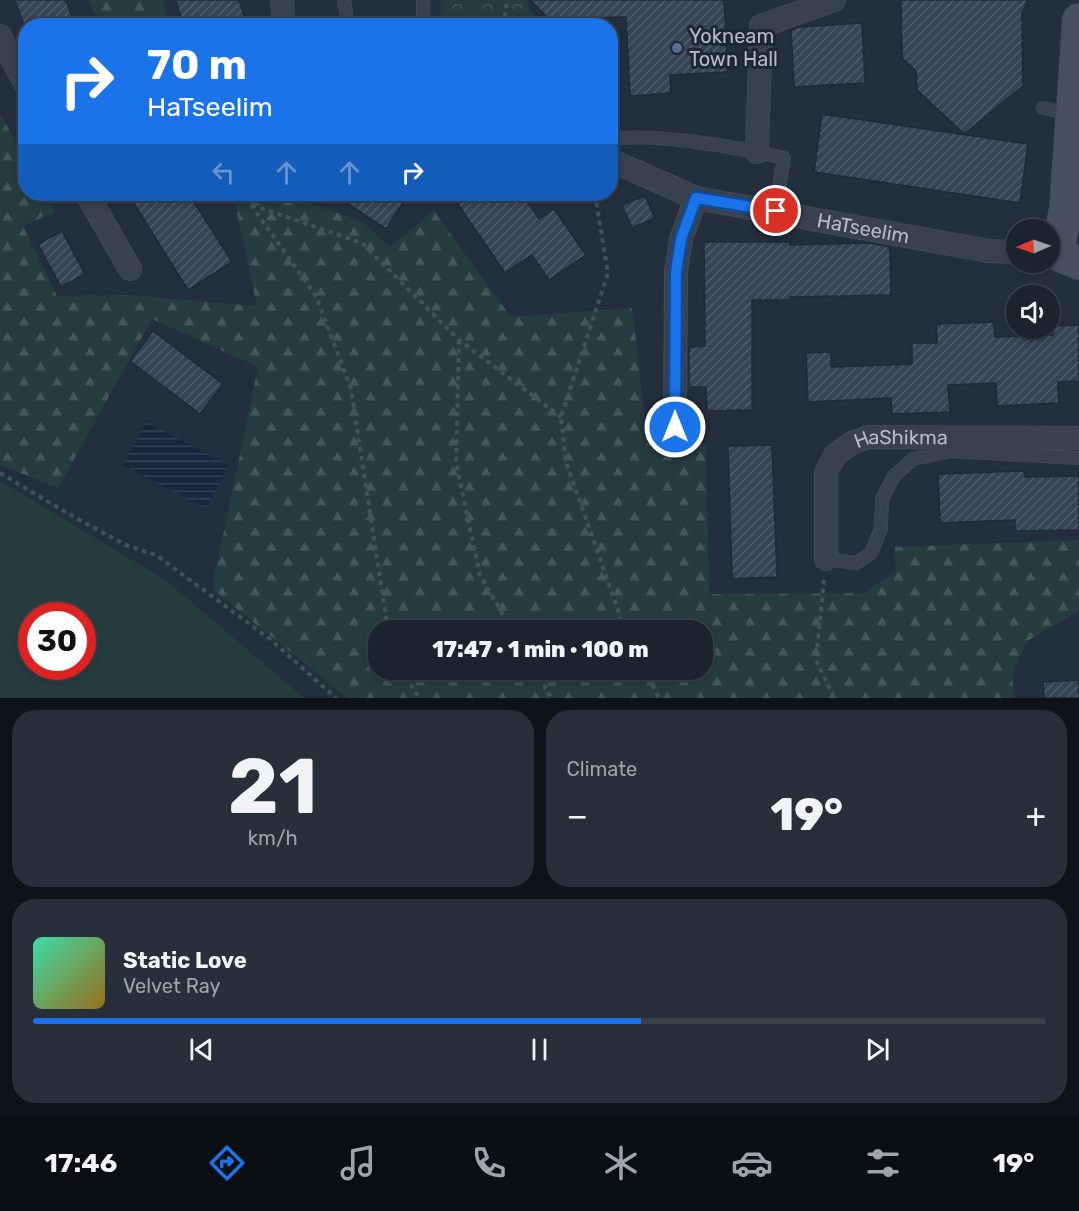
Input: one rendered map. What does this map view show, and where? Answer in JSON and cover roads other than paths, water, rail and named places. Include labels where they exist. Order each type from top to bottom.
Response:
[{"type":"street","points":[[282,0],[283,18]]},
{"type":"street","points":[[757,152],[761,26],[834,0]]},
{"type":"street","points":[[1062,257],[1066,208],[1057,111],[1079,35]]},
{"type":"street","points":[[0,36],[18,70]]},
{"type":"street","name":"HaTseelim","points":[[618,164],[696,198],[989,251],[1006,252]]},
{"type":"street","points":[[675,427],[676,272],[681,239],[696,198]]},
{"type":"street","points":[[91,201],[130,269]]},
{"type":"street","name":"HaShikma","points":[[826,559],[826,472],[835,455],[852,443],[868,437],[1079,438]]},
{"type":"lane","points":[[344,0],[347,18]]},
{"type":"lane","points":[[423,0],[423,18]]},
{"type":"lane","points":[[618,140],[653,138],[757,152],[784,158],[776,211]]},
{"type":"lane","points":[[826,559],[856,563],[872,554],[881,529],[882,499],[894,476],[913,459],[952,451],[1079,458]]},
{"type":"water","points":[[146,422],[229,465],[206,509],[123,465]]},
{"type":"place","name":"Yokneam Town Hall","points":[[677,48]]}]
